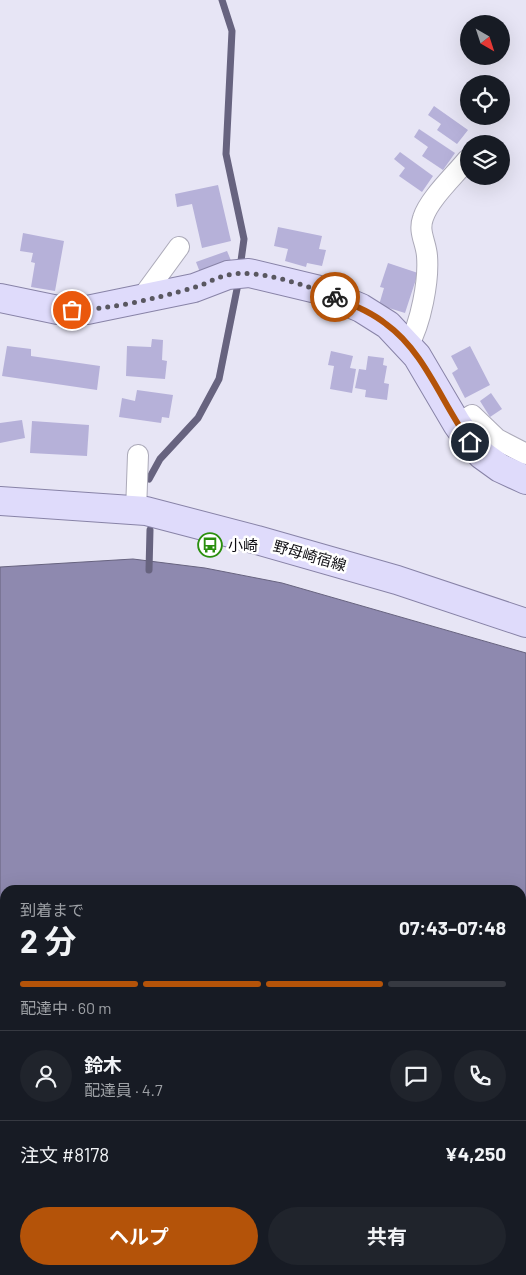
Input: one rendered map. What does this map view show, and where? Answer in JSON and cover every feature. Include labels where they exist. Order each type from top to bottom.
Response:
[{"type":"main road","points":[[0,298],[68,310],[87,310],[194,288],[238,274],[316,290],[361,308],[388,325],[417,356],[457,424],[482,455],[500,468],[526,480]]},
{"type":"main road","name":"野母崎宿線","points":[[0,502],[146,511],[397,580],[526,623]]},
{"type":"street","points":[[408,346],[420,309],[427,273],[427,253],[420,229],[430,205],[460,169]]},
{"type":"street","points":[[141,300],[179,247]]},
{"type":"street","points":[[457,424],[472,415],[497,438],[526,454]]},
{"type":"street","points":[[136,511],[138,455]]},
{"type":"shaded area","points":[[133,559],[205,568],[282,583],[526,653],[526,885],[0,885],[0,567]]},
{"type":"building","points":[[434,106],[468,130],[464,135],[460,135],[460,140],[457,144],[437,130],[441,124],[428,115]]},
{"type":"building","points":[[419,129],[455,153],[443,170],[422,156],[428,147],[414,137]]},
{"type":"building","points":[[400,152],[433,176],[422,192],[399,176],[405,168],[394,159]]},
{"type":"building","points":[[218,185],[231,241],[202,248],[192,204],[177,207],[175,194]]},
{"type":"building","points":[[278,227],[322,236],[319,249],[326,250],[322,266],[307,263],[306,267],[285,261],[288,249],[274,246]]},
{"type":"building","points":[[23,233],[64,241],[55,291],[31,287],[35,263],[31,262],[33,253],[20,251]]},
{"type":"building","points":[[227,251],[232,263],[201,275],[196,262]]},
{"type":"building","points":[[388,263],[418,273],[405,313],[379,305],[384,288],[380,287]]},
{"type":"building","points":[[152,339],[163,340],[162,360],[167,361],[165,379],[126,376],[127,346],[151,347]]},
{"type":"building","points":[[7,346],[31,349],[31,356],[100,366],[97,390],[2,376]]},
{"type":"building","points":[[470,346],[490,385],[465,398],[452,373],[458,369],[451,356]]},
{"type":"building","points":[[331,351],[353,356],[350,368],[356,369],[352,393],[330,389],[334,366],[328,365]]},
{"type":"building","points":[[368,356],[384,358],[383,365],[387,366],[384,383],[389,384],[387,400],[365,397],[366,390],[355,388],[359,369],[366,370]]},
{"type":"building","points":[[137,390],[173,395],[169,418],[162,417],[161,423],[119,417],[122,398],[135,401]]},
{"type":"building","points":[[491,393],[502,409],[490,417],[480,401]]},
{"type":"building","points":[[22,420],[25,438],[0,443],[0,423]]},
{"type":"building","points":[[32,421],[89,425],[87,456],[30,453]]},
{"type":"waterway","points":[[222,0],[232,31],[226,154],[244,239],[240,268]]},
{"type":"waterway","points":[[149,479],[160,459],[198,418],[219,379],[239,279]]},
{"type":"waterway","points":[[149,570],[150,530]]},
{"type":"way so far","points":[[72,310],[87,310],[141,300],[194,288],[228,275],[249,273],[316,290],[335,297]]},
{"type":"place","name":"小崎","points":[[210,545]]},
{"type":"route","points":[[335,297],[361,308],[388,325],[417,356],[457,424],[470,442]]}]
